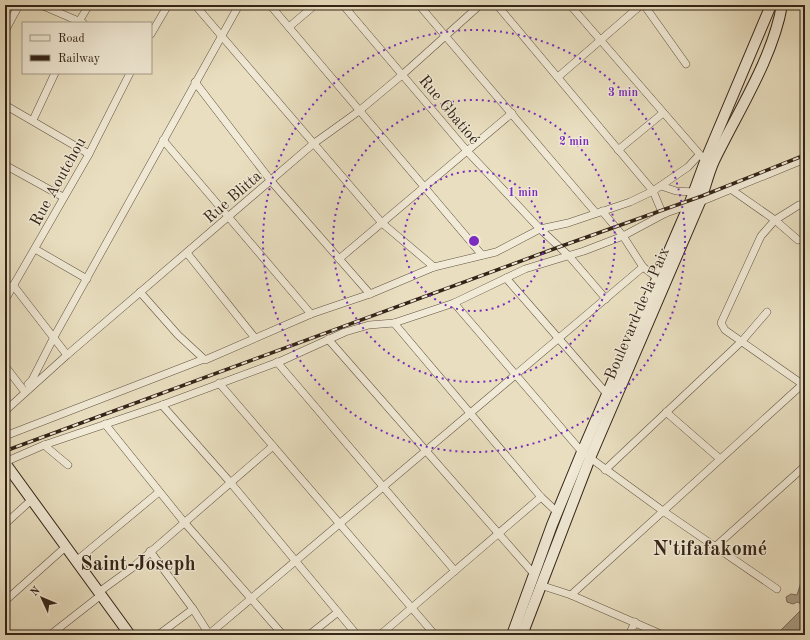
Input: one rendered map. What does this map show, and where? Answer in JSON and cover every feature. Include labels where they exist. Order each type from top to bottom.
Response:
[{"type":"main road","name":"Boulevard de la Paix","points":[[706,159],[751,87],[773,39],[782,5]]},
{"type":"main road","name":"Boulevard de la Paix","points":[[512,635],[557,512],[586,455],[661,280],[694,199],[706,159],[771,6]]},
{"type":"main road","points":[[739,82],[751,87]]},
{"type":"main road","name":"Boulevard de la Paix","points":[[522,633],[607,394],[661,280]]},
{"type":"main road","points":[[5,462],[76,561],[121,635]]},
{"type":"main road","points":[[5,471],[60,551],[130,635]]},
{"type":"street","points":[[5,31],[19,5]]},
{"type":"street","points":[[41,5],[80,22],[89,5]]},
{"type":"street","points":[[152,32],[168,5]]},
{"type":"street","points":[[195,5],[382,223],[434,267]]},
{"type":"street","points":[[5,366],[24,391],[32,380],[54,337],[239,5]]},
{"type":"street","points":[[270,5],[482,255]]},
{"type":"street","points":[[289,27],[315,5]]},
{"type":"street","name":"Rue Gbatioé","points":[[343,5],[467,151],[540,229],[569,256],[606,299]]},
{"type":"street","points":[[419,5],[599,212],[623,236],[643,267],[661,280]]},
{"type":"street","name":"Rue Blitta","points":[[5,411],[24,391],[313,144],[359,111],[402,75],[480,5]]},
{"type":"street","points":[[497,5],[653,191],[661,210],[666,213]]},
{"type":"street","points":[[5,436],[204,359],[205,360],[311,314],[370,294],[434,267],[496,252],[540,229],[568,223],[630,202],[653,191],[688,167],[706,159],[663,113],[570,5]]},
{"type":"street","points":[[558,77],[641,5]]},
{"type":"street","points":[[644,5],[686,64]]},
{"type":"street","points":[[33,120],[55,74]]},
{"type":"street","name":"Rue Aoutchou","points":[[5,300],[89,154],[129,74]]},
{"type":"street","points":[[195,82],[271,181],[370,294]]},
{"type":"street","points":[[5,105],[89,154]]},
{"type":"street","points":[[339,258],[425,188],[512,113]]},
{"type":"street","points":[[618,150],[663,113]]},
{"type":"street","points":[[163,140],[311,314]]},
{"type":"street","points":[[5,462],[44,445],[162,405],[219,382],[277,362],[328,339],[369,325],[394,323],[454,303],[533,267],[569,256],[623,236],[694,199],[732,190],[805,159]]},
{"type":"street","points":[[5,165],[63,197]]},
{"type":"street","points":[[661,186],[694,199]]},
{"type":"street","points":[[732,190],[775,220],[798,240]]},
{"type":"street","points":[[571,595],[804,384],[723,328],[722,320],[757,243],[775,220],[799,205]]},
{"type":"street","points":[[35,249],[87,279]]},
{"type":"street","points":[[187,253],[255,338]]},
{"type":"street","points":[[150,551],[193,609],[209,635],[250,598],[643,267]]},
{"type":"street","points":[[506,278],[557,339],[607,394]]},
{"type":"street","points":[[13,285],[67,355]]},
{"type":"street","points":[[140,292],[178,335],[204,359]]},
{"type":"street","points":[[454,303],[586,455],[663,511],[777,589]]},
{"type":"street","points":[[605,470],[742,341],[767,312]]},
{"type":"street","points":[[394,323],[541,497],[557,512]]},
{"type":"street","points":[[328,339],[424,451],[534,574]]},
{"type":"street","points":[[277,362],[455,571]]},
{"type":"street","points":[[219,382],[434,635]]},
{"type":"street","points":[[162,405],[230,482],[294,561],[357,635]]},
{"type":"street","points":[[666,412],[720,459]]},
{"type":"street","points":[[105,424],[184,522],[283,635]]},
{"type":"street","points":[[44,445],[68,465]]},
{"type":"street","points":[[50,635],[132,568],[273,446]]},
{"type":"street","points":[[716,546],[805,466]]},
{"type":"street","points":[[76,561],[159,492]]},
{"type":"street","points":[[380,635],[541,497]]},
{"type":"street","points":[[5,524],[28,503]]},
{"type":"street","points":[[5,600],[60,551]]},
{"type":"street","points":[[540,585],[571,595],[663,635]]},
{"type":"street","points":[[158,635],[193,609]]},
{"type":"street","points":[[309,635],[338,612]]},
{"type":"street","points":[[629,635],[635,622]]},
{"type":"street","points":[[522,633],[533,635]]},
{"type":"shaded area","points":[[805,570],[805,635],[776,635],[803,608],[802,604],[797,602],[793,604],[787,602],[786,597],[791,594],[797,595]]},
{"type":"railway","points":[[5,451],[559,247],[702,196],[805,155]]},
{"type":"district","name":"N'tifafakomé","points":[[710,548]]},
{"type":"district","name":"Saint-Joseph","points":[[138,563]]}]
